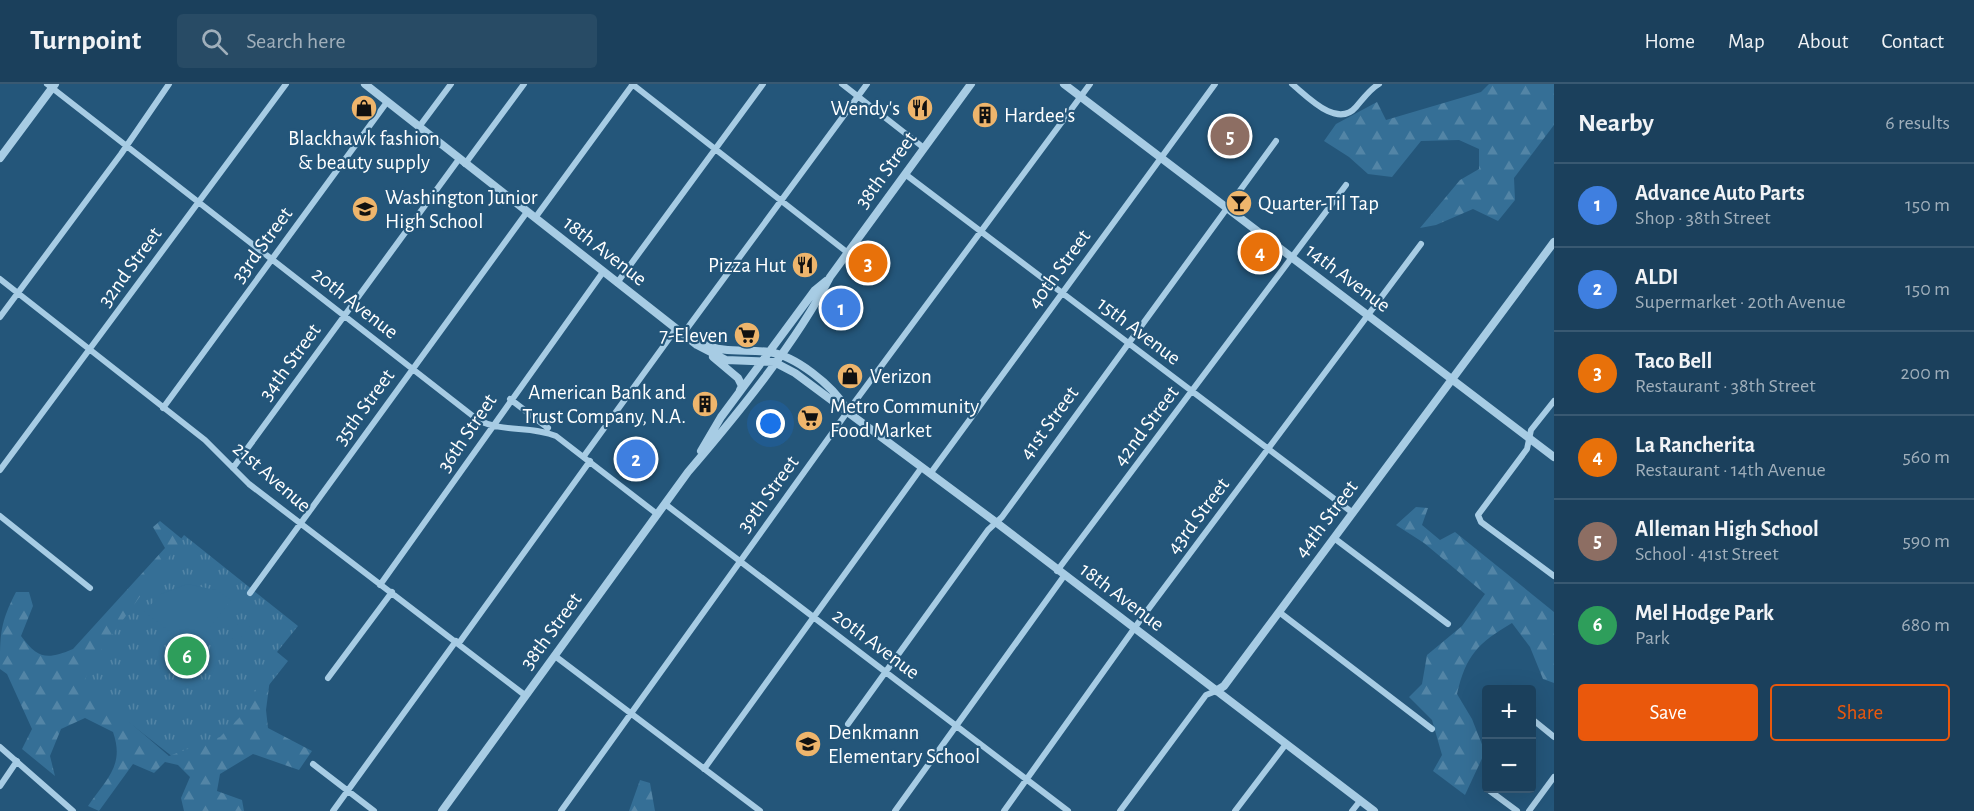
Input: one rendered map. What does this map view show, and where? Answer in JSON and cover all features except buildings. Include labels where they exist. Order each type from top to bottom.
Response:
[{"type":"street","points":[[0,317],[169,84]]},
{"type":"street","name":"32nd Street","points":[[0,470],[286,84]]},
{"type":"street","name":"18th Avenue","points":[[365,84],[708,353],[726,360],[777,358],[792,361],[841,400],[848,411],[1374,811]]},
{"type":"street","points":[[419,127],[451,84]]},
{"type":"street","name":"34th Street","points":[[233,468],[344,316],[524,84]]},
{"type":"street","points":[[632,84],[848,253]]},
{"type":"street","name":"35th Street","points":[[250,593],[412,369],[632,84]]},
{"type":"street","points":[[617,283],[763,84]]},
{"type":"street","points":[[842,84],[924,148]]},
{"type":"street","points":[[333,811],[680,331],[867,84]]},
{"type":"street","name":"38th Street","points":[[688,472],[723,431],[777,358],[830,277],[971,84]]},
{"type":"street","name":"14th Avenue","points":[[1064,84],[1554,457]]},
{"type":"street","name":"39th Street","points":[[561,811],[848,411],[1090,84]]},
{"type":"street","name":"40th Street","points":[[930,474],[1215,84]]},
{"type":"street","points":[[1292,84],[1325,110],[1343,114],[1354,110],[1379,84]]},
{"type":"street","points":[[0,158],[51,85]]},
{"type":"street","name":"20th Avenue","points":[[51,85],[478,420],[493,427],[551,434],[587,458],[657,514]]},
{"type":"street","name":"33rd Street","points":[[162,408],[387,102]]},
{"type":"street","name":"41st Street","points":[[848,724],[987,530],[997,523],[1276,141]]},
{"type":"street","name":"15th Avenue","points":[[905,174],[1353,513]]},
{"type":"street","name":"42nd Street","points":[[895,811],[957,726],[1061,573],[1192,391],[1346,185]]},
{"type":"street","name":"44th Street","points":[[1120,811],[1206,695],[1224,686],[1554,242]]},
{"type":"street","name":"43rd Street","points":[[1004,811],[1135,629],[1421,244]]},
{"type":"street","name":"36th Street","points":[[380,585],[493,427],[510,399],[603,272]]},
{"type":"street","name":"38th Street","points":[[442,811],[688,472],[740,390],[815,291],[830,277]]},
{"type":"street","name":"21st Avenue","points":[[0,279],[205,440],[233,468],[300,524],[526,696]]},
{"type":"street","name":"18th Avenue","points":[[680,331],[723,351],[768,352],[777,358]]},
{"type":"street","points":[[708,353],[738,378],[742,386],[740,390]]},
{"type":"street","points":[[510,399],[548,428]]},
{"type":"street","points":[[1554,401],[1531,430],[1527,449],[1478,517],[1554,576]]},
{"type":"street","points":[[704,769],[922,467]]},
{"type":"street","name":"20th Avenue","points":[[665,504],[1068,811]]},
{"type":"street","points":[[0,516],[90,588]]},
{"type":"street","points":[[1335,538],[1449,624]]},
{"type":"street","points":[[327,678],[392,592]]},
{"type":"street","points":[[1279,612],[1432,729]]},
{"type":"street","points":[[555,656],[760,811]]},
{"type":"street","points":[[1536,722],[1554,737]]},
{"type":"street","points":[[1235,811],[1286,744]]},
{"type":"street","points":[[0,747],[73,811]]},
{"type":"street","points":[[0,786],[17,761]]},
{"type":"street","points":[[313,764],[374,811]]},
{"type":"street","points":[[1529,811],[1554,777]]},
{"type":"street","points":[[1493,793],[1517,811]]},
{"type":"street","points":[[1352,811],[1360,801]]},
{"type":"green space","points":[[1489,84],[1554,84],[1554,125],[1514,178],[1515,200],[1498,221],[1473,209],[1436,225],[1420,228],[1460,180],[1479,169],[1479,149],[1459,140],[1421,141],[1392,177],[1368,174],[1349,157],[1324,141],[1336,124],[1377,102],[1386,120],[1481,92]]},
{"type":"green space","points":[[1416,507],[1428,508],[1422,525],[1440,540],[1455,532],[1554,612],[1554,683],[1543,679],[1530,647],[1512,623],[1490,637],[1469,660],[1457,694],[1472,719],[1482,744],[1482,758],[1465,795],[1433,771],[1442,755],[1432,720],[1409,697],[1422,684],[1427,655],[1462,626],[1485,594],[1424,543],[1396,525]]},
{"type":"green space","points":[[160,521],[182,539],[90,665],[84,683],[169,756],[220,737],[245,712],[262,678],[270,679],[266,710],[268,728],[312,751],[299,770],[253,754],[220,774],[217,791],[242,800],[244,811],[184,811],[181,798],[190,777],[178,765],[165,762],[154,773],[133,764],[99,811],[88,806],[112,772],[117,754],[113,732],[85,718],[61,729],[50,756],[55,776],[22,749],[32,729],[7,674],[0,669],[2,629],[16,592],[29,592],[33,606],[21,636],[27,644],[38,653],[50,656],[73,649],[165,548],[153,527]]},
{"type":"green space","points":[[184,535],[298,626],[277,652],[288,661],[197,776],[75,680]]},
{"type":"green space","points":[[187,584],[216,590],[231,600],[196,645],[189,646],[144,612],[161,594]]},
{"type":"green space","points":[[242,619],[250,626],[237,642],[228,636]]},
{"type":"green space","points":[[640,780],[650,783],[655,811],[629,811]]},
{"type":"place","name":"Blackhawk fashion & beauty supply","points":[[364,108]]},
{"type":"place","name":"Wendy's","points":[[920,108]]},
{"type":"place","name":"Hardee's","points":[[985,115]]},
{"type":"place","name":"Alleman High School","points":[[1230,136]]},
{"type":"place","name":"Quarter-Til Tap","points":[[1239,203]]},
{"type":"place","name":"Washington Junior High School","points":[[365,209]]},
{"type":"place","name":"La Rancherita","points":[[1260,252]]},
{"type":"place","name":"Taco Bell","points":[[868,263]]},
{"type":"place","name":"Pizza Hut","points":[[805,265]]},
{"type":"place","name":"Advance Auto Parts","points":[[841,308]]},
{"type":"place","name":"7-Eleven","points":[[747,335]]},
{"type":"place","name":"Verizon","points":[[850,376]]},
{"type":"place","name":"American Bank and Trust Company, N.A.","points":[[705,404]]},
{"type":"place","name":"Metro Community Food Market","points":[[810,418]]},
{"type":"place","name":"ALDI","points":[[636,459]]},
{"type":"place","name":"Mel Hodge Park","points":[[187,656]]},
{"type":"place","name":"Denkmann Elementary School","points":[[808,744]]}]
